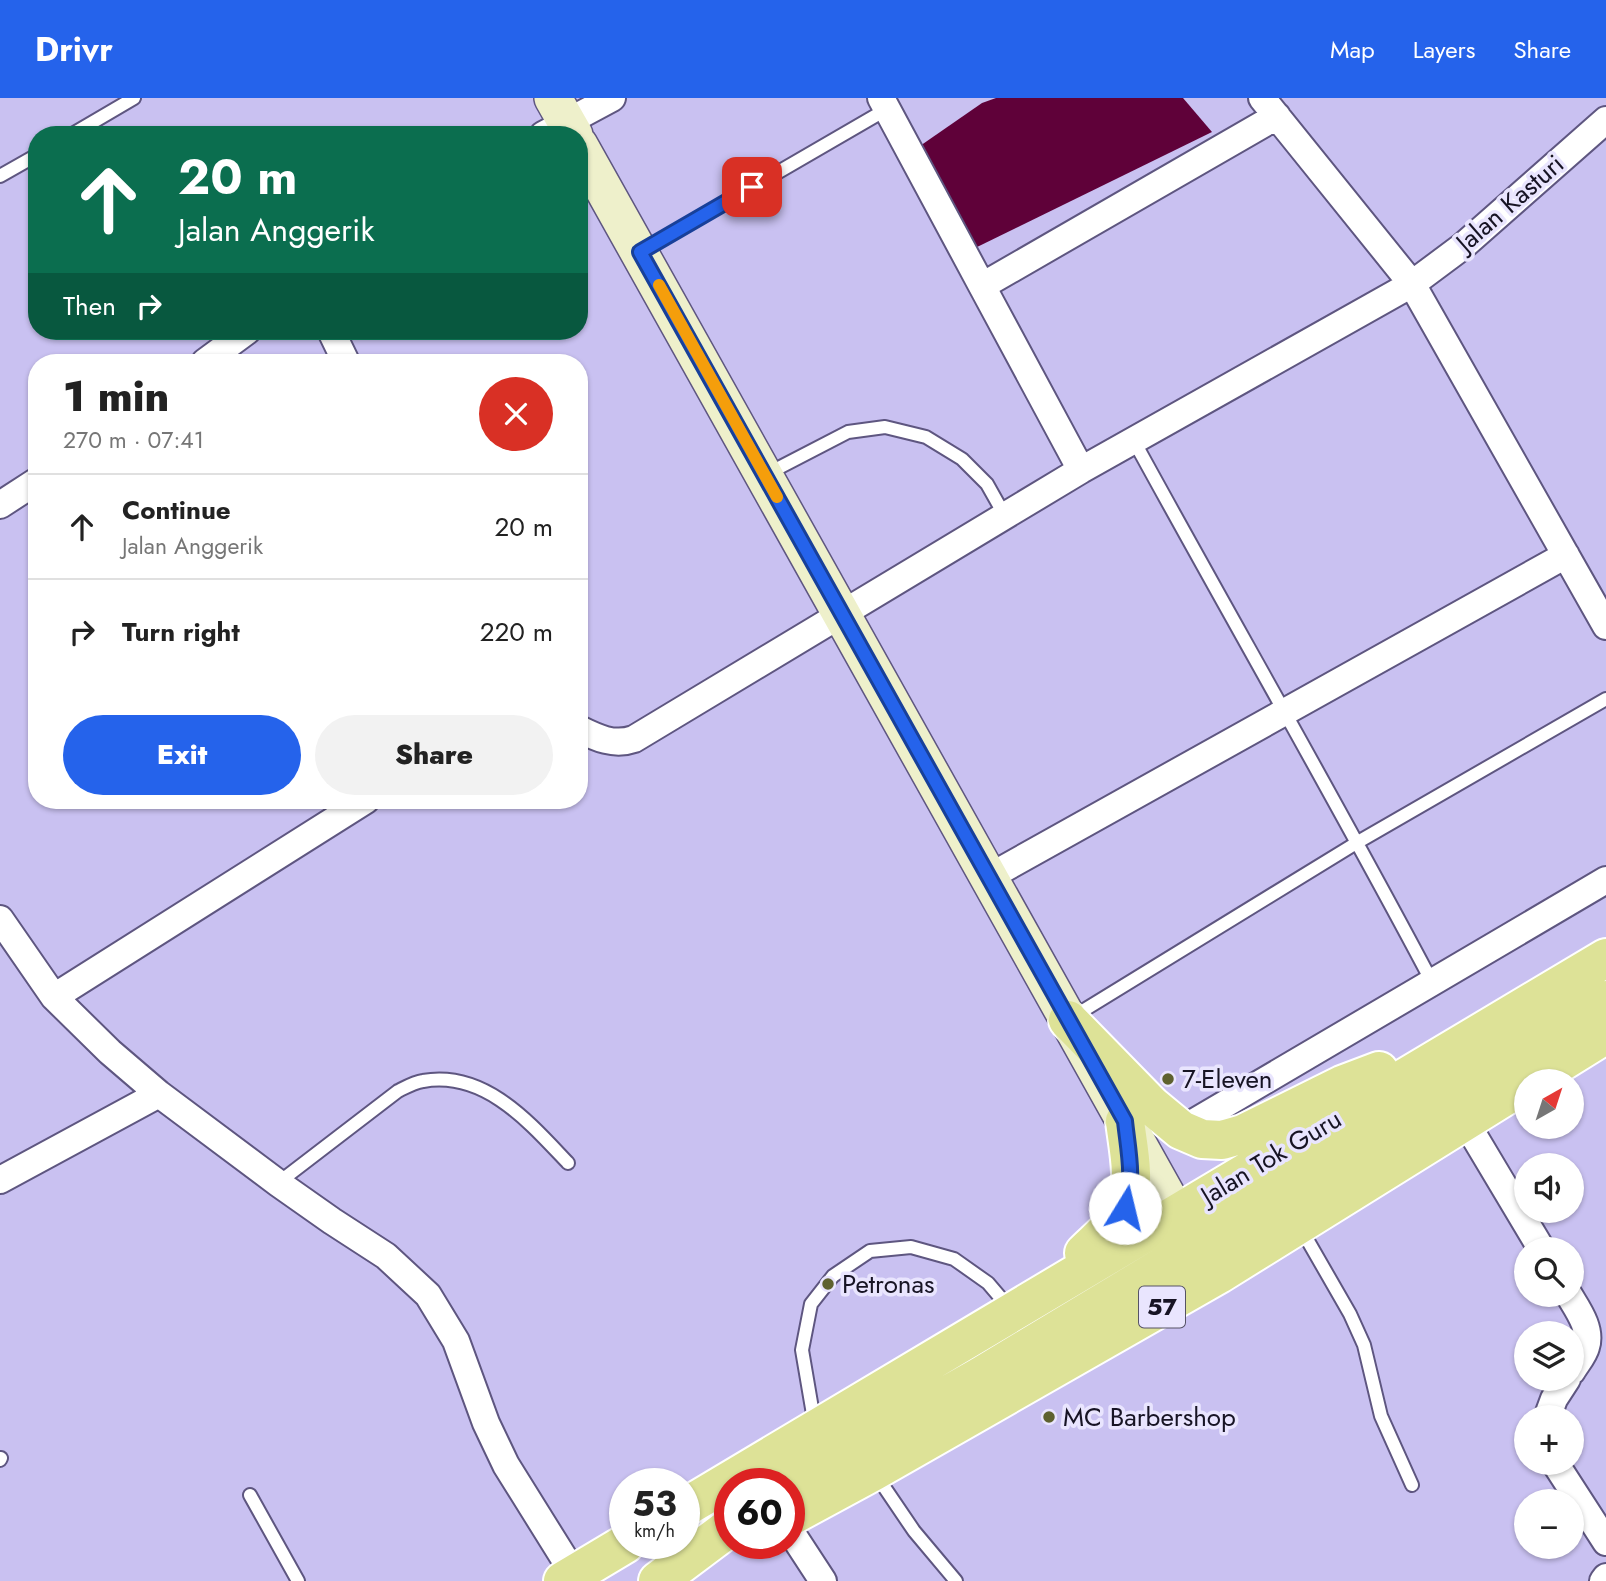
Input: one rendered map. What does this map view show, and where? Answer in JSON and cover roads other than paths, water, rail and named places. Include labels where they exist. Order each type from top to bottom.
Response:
[{"type":"main road","points":[[588,168],[640,252],[1196,1248]]},
{"type":"main road","name":"Jalan Tok Guru","points":[[700,1498],[1606,958]]},
{"type":"main road","points":[[805,1476],[993,1369],[1606,1000]]},
{"type":"main road","points":[[1069,1020],[1152,1106],[1181,1130],[1202,1139],[1222,1140],[1243,1134],[1342,1085],[1488,1028]]},
{"type":"main road","name":"57","points":[[1548,1069],[1606,1034]]},
{"type":"main road","name":"57","points":[[805,1509],[874,1472],[1219,1274],[1514,1090]]},
{"type":"main road","points":[[1026,1303],[1111,1227],[1125,1208],[1130,1193],[1131,1176],[1125,1121]]},
{"type":"main road","points":[[658,1581],[714,1539]]},
{"type":"main road","points":[[568,1577],[609,1553]]},
{"type":"main road","points":[[677,1581],[716,1559]]},
{"type":"street","points":[[565,126],[612,98]]},
{"type":"street","points":[[884,104],[1081,470]]},
{"type":"street","points":[[982,286],[1269,107],[1412,284],[1606,626]]},
{"type":"street","name":"Jalan Kasturi","points":[[588,734],[614,742],[634,739],[1081,470],[1412,284],[1463,246],[1606,120]]},
{"type":"street","points":[[216,354],[235,340]]},
{"type":"street","points":[[0,505],[28,487]]},
{"type":"street","points":[[989,877],[1566,555]]},
{"type":"street","points":[[54,997],[352,809]]},
{"type":"street","points":[[1181,1130],[1606,880]]},
{"type":"street","points":[[0,919],[54,997],[110,1052],[159,1094],[278,1183],[386,1256],[428,1296],[456,1342],[486,1423],[506,1465],[568,1577]]},
{"type":"street","points":[[0,1180],[159,1094]]},
{"type":"street","points":[[1465,1121],[1534,1237]]},
{"type":"street","points":[[1584,1323],[1588,1331],[1584,1351]]},
{"type":"street","points":[[1563,1475],[1606,1542]]},
{"type":"street","points":[[805,1554],[823,1581]]},
{"type":"lane","points":[[86,126],[134,98]]},
{"type":"lane","points":[[640,252],[884,104]]},
{"type":"lane","points":[[0,176],[28,160]]},
{"type":"lane","points":[[765,475],[848,432],[885,427],[926,437],[962,459],[987,484],[1005,516]]},
{"type":"lane","points":[[1134,441],[1358,842],[1432,982]]},
{"type":"lane","points":[[1069,1020],[1358,842],[1606,699]]},
{"type":"lane","points":[[278,1183],[398,1091],[420,1081],[447,1078],[480,1087],[509,1106],[538,1131],[568,1163]]},
{"type":"lane","points":[[1299,1225],[1350,1314],[1364,1345],[1381,1416],[1412,1485]]},
{"type":"lane","points":[[816,1429],[802,1350],[811,1304],[833,1276],[870,1251],[911,1247],[954,1259],[988,1283],[1026,1303]]},
{"type":"lane","points":[[874,1472],[914,1531],[956,1581]]},
{"type":"lane","points":[[250,1495],[298,1581]]},
{"type":"place","name":"7-Eleven","points":[[1168,1079]]},
{"type":"place","name":"Petronas","points":[[828,1284]]},
{"type":"place","name":"MC Barbershop","points":[[1049,1417]]}]
